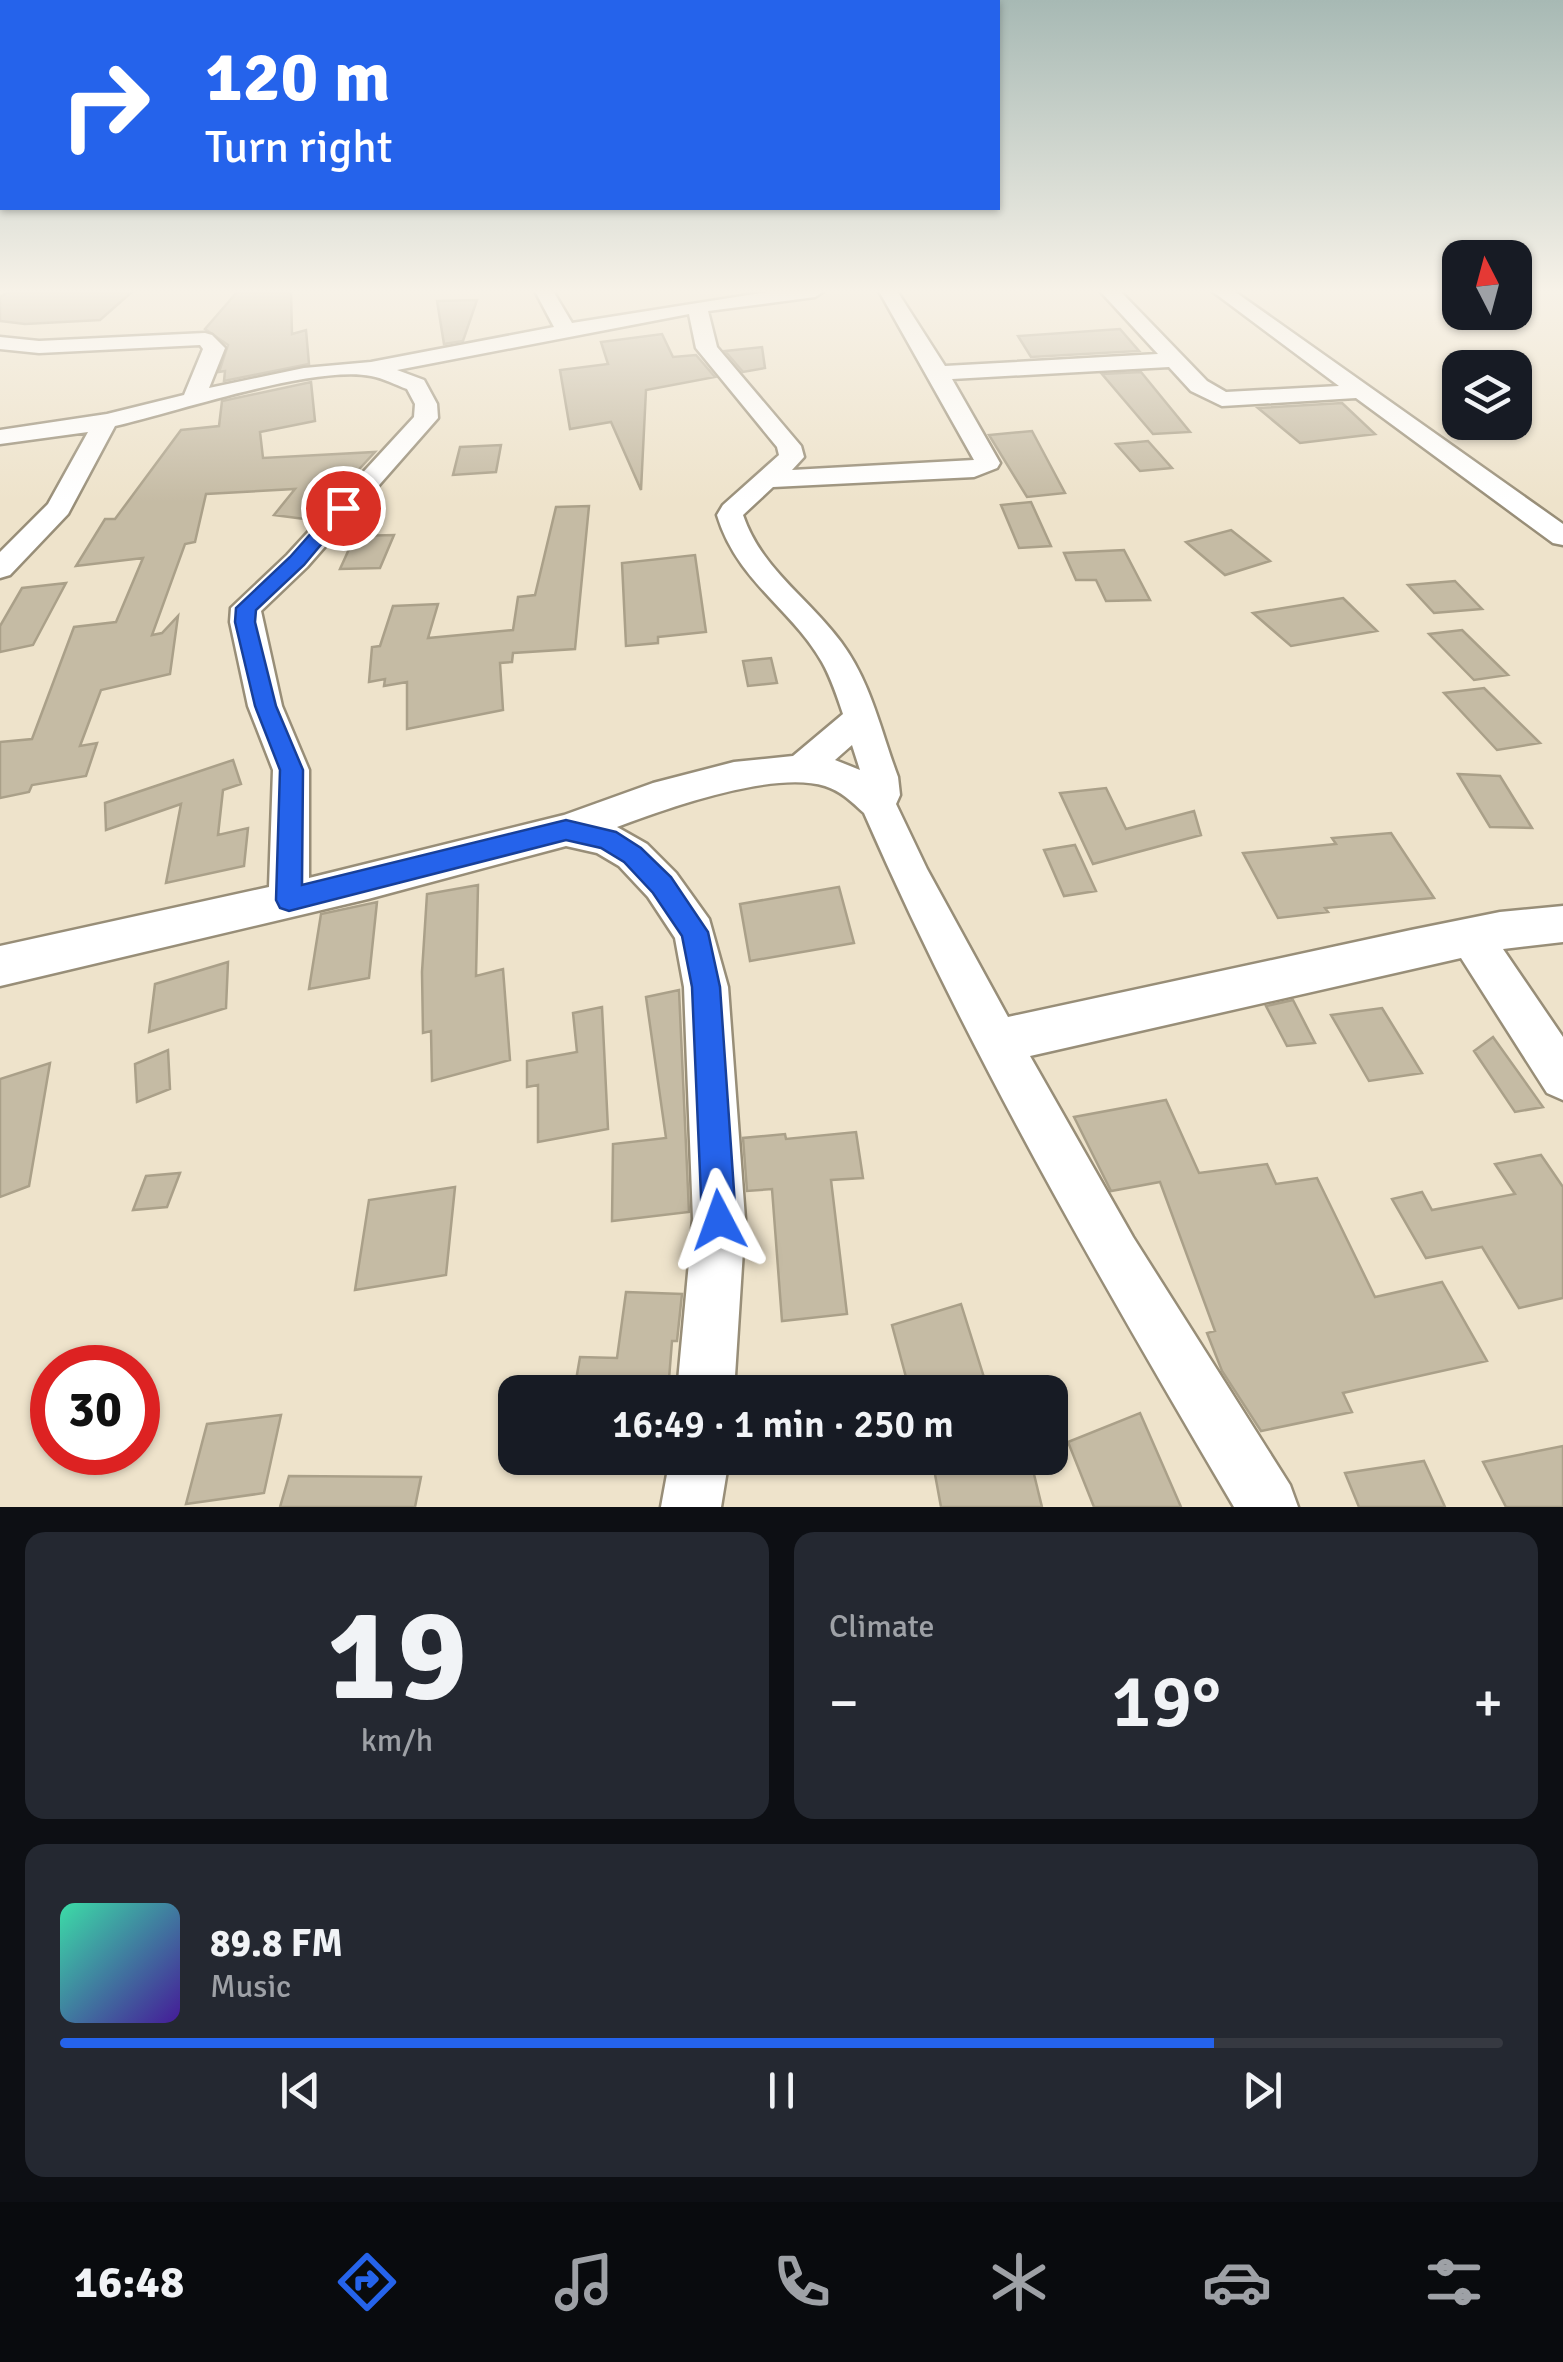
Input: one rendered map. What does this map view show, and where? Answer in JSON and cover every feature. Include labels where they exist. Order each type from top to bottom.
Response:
[{"type":"street","points":[[194,399],[209,361]]},
{"type":"street","points":[[0,437],[106,422],[194,399],[342,369],[370,369],[407,361]]},
{"type":"street","points":[[718,361],[790,446],[792,457],[736,505],[730,515],[733,528],[748,558],[771,589],[832,652],[880,777],[882,795],[878,804]]},
{"type":"street","points":[[770,479],[985,468],[988,463],[932,361]]},
{"type":"street","points":[[936,373],[1151,361]]},
{"type":"street","points":[[1176,361],[1200,386],[1222,399],[1363,391]]},
{"type":"street","points":[[1321,361],[1563,537]]},
{"type":"street","points":[[289,900],[291,770],[266,706],[245,622],[246,608],[297,561],[426,418],[426,404],[416,385],[370,369]]},
{"type":"street","points":[[0,568],[59,508],[106,422]]},
{"type":"street","points":[[802,769],[859,718]]},
{"type":"street","points":[[0,966],[289,900],[566,830],[653,798],[734,776],[826,770],[853,782],[878,804],[912,879],[997,1042],[1115,1255],[1268,1507]]},
{"type":"street","points":[[566,830],[608,839],[632,855],[662,885],[694,932],[706,987],[719,1220],[707,1375]]},
{"type":"street","points":[[997,1042],[1470,937],[1563,924]]},
{"type":"street","points":[[1470,937],[1563,1077]]},
{"type":"street","points":[[691,1507],[697,1475]]},
{"type":"building","points":[[223,361],[309,361],[224,381],[225,371],[219,372]]},
{"type":"building","points":[[701,361],[715,377],[646,390],[641,490],[611,422],[570,429],[560,370],[608,364]]},
{"type":"building","points":[[734,361],[764,361],[765,368],[743,372]]},
{"type":"building","points":[[1141,372],[1190,432],[1153,434],[1102,374]]},
{"type":"building","points":[[311,382],[315,421],[260,432],[263,458],[375,452],[312,520],[274,515],[295,489],[206,494],[195,542],[185,544],[152,635],[162,633],[178,616],[170,674],[101,690],[80,746],[97,743],[86,776],[32,785],[29,792],[0,798],[0,742],[32,739],[74,627],[116,622],[143,558],[76,566],[105,519],[115,519],[181,430],[219,426],[222,401]]},
{"type":"building","points":[[1342,403],[1375,434],[1300,443],[1258,408]]},
{"type":"building","points":[[1032,431],[1065,493],[1027,497],[989,435]]},
{"type":"building","points":[[1148,441],[1172,468],[1140,471],[1116,444]]},
{"type":"building","points":[[501,445],[496,472],[453,475],[460,447]]},
{"type":"building","points":[[1031,502],[1051,546],[1019,548],[1001,505]]},
{"type":"building","points":[[589,506],[575,649],[513,653],[512,662],[500,663],[503,710],[407,729],[407,682],[384,686],[385,679],[369,682],[372,647],[380,646],[393,606],[438,604],[428,638],[513,630],[518,597],[535,595],[556,507]]},
{"type":"building","points":[[1231,530],[1270,561],[1225,575],[1186,542]]},
{"type":"building","points":[[394,535],[380,568],[340,569],[355,536]]},
{"type":"building","points":[[1124,550],[1150,600],[1106,601],[1096,580],[1076,580],[1064,553]]},
{"type":"building","points":[[695,555],[706,632],[658,637],[658,643],[626,646],[622,563]]},
{"type":"building","points":[[1455,581],[1482,609],[1434,613],[1408,585]]},
{"type":"building","points":[[66,583],[33,645],[0,652],[0,626],[22,588]]},
{"type":"building","points":[[1343,598],[1377,631],[1291,646],[1253,613]]},
{"type":"building","points":[[1462,630],[1508,675],[1474,680],[1429,634]]},
{"type":"building","points":[[771,658],[777,683],[748,686],[743,661]]},
{"type":"building","points":[[1484,688],[1540,743],[1497,750],[1444,693]]},
{"type":"building","points":[[233,760],[241,784],[223,790],[218,835],[248,828],[244,866],[166,883],[181,804],[106,830],[105,803]]},
{"type":"building","points":[[1458,774],[1500,776],[1532,828],[1490,827]]},
{"type":"building","points":[[1106,788],[1126,829],[1194,811],[1201,835],[1093,864],[1060,793]]},
{"type":"building","points":[[1391,833],[1434,898],[1325,908],[1328,912],[1278,918],[1243,853],[1336,844],[1332,838]]},
{"type":"building","points":[[1075,845],[1096,891],[1064,896],[1044,850]]},
{"type":"building","points":[[478,885],[476,976],[503,969],[510,1060],[432,1081],[431,1031],[423,1033],[427,894]]},
{"type":"building","points":[[839,887],[854,943],[750,961],[740,904]]},
{"type":"building","points":[[377,902],[369,978],[309,989],[321,914]]},
{"type":"building","points":[[228,962],[226,1008],[149,1032],[155,984]]},
{"type":"building","points":[[679,990],[689,1212],[612,1221],[613,1144],[666,1138],[646,997]]},
{"type":"building","points":[[1293,1000],[1315,1043],[1287,1046],[1266,1006]]},
{"type":"building","points":[[602,1007],[608,1129],[538,1142],[538,1085],[527,1087],[527,1061],[577,1052],[573,1013]]},
{"type":"building","points":[[1382,1008],[1422,1073],[1369,1081],[1331,1015]]},
{"type":"building","points":[[1493,1037],[1543,1107],[1515,1112],[1474,1051]]},
{"type":"building","points":[[168,1050],[170,1089],[137,1102],[135,1064]]},
{"type":"building","points":[[50,1063],[29,1186],[0,1197],[0,1079]]},
{"type":"building","points":[[1166,1100],[1199,1173],[1267,1164],[1276,1184],[1317,1178],[1375,1297],[1442,1282],[1487,1361],[1343,1393],[1352,1412],[1261,1431],[1222,1371],[1207,1333],[1215,1331],[1160,1182],[1111,1191],[1074,1117]]},
{"type":"building","points":[[856,1132],[863,1178],[831,1180],[847,1314],[782,1321],[772,1189],[747,1191],[743,1138],[785,1134],[786,1139]]},
{"type":"building","points":[[1541,1155],[1563,1187],[1563,1298],[1519,1308],[1482,1247],[1426,1258],[1392,1199],[1422,1192],[1432,1210],[1515,1194],[1495,1164]]},
{"type":"building","points":[[180,1173],[167,1207],[133,1210],[146,1176]]},
{"type":"building","points":[[455,1187],[446,1275],[355,1290],[369,1200]]},
{"type":"building","points":[[626,1292],[682,1294],[669,1375],[577,1375],[580,1357],[617,1358]]},
{"type":"building","points":[[961,1304],[983,1375],[905,1375],[892,1325]]},
{"type":"building","points":[[1140,1413],[1181,1507],[1094,1507],[1068,1442]]},
{"type":"building","points":[[281,1415],[264,1493],[186,1504],[207,1424]]},
{"type":"building","points":[[1563,1446],[1563,1507],[1506,1507],[1483,1462]]},
{"type":"building","points":[[1424,1461],[1445,1507],[1359,1507],[1345,1473]]},
{"type":"building","points":[[935,1475],[1034,1475],[1042,1507],[941,1507]]},
{"type":"building","points":[[289,1476],[421,1477],[415,1507],[280,1507]]},
{"type":"route","points":[[343,508],[297,561],[246,608],[245,622],[266,706],[291,770],[289,900],[566,830],[608,839],[632,855],[662,885],[694,932],[706,987],[719,1220]]}]
